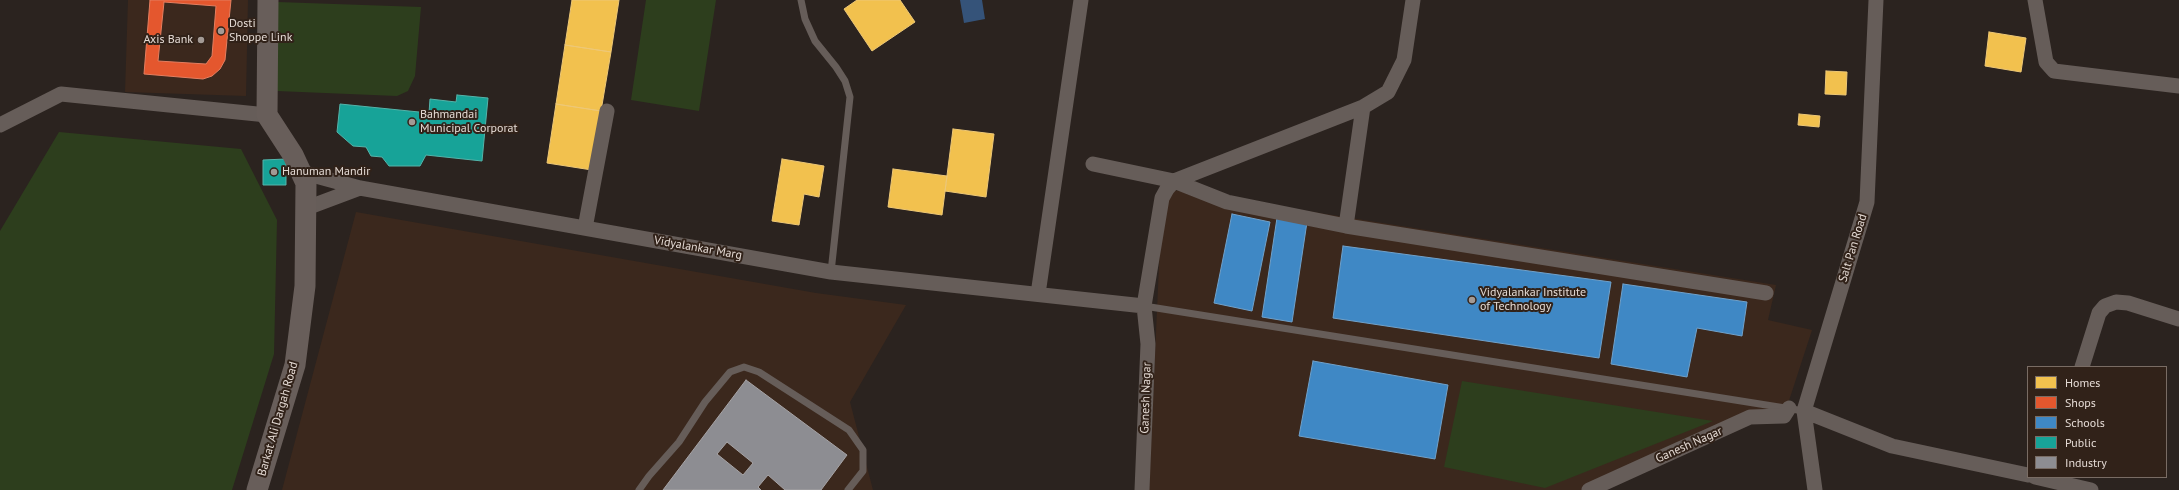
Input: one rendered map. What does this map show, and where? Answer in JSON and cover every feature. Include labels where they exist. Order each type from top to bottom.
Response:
[{"type":"main road","points":[[267,114],[268,0]]},
{"type":"main road","name":"Barkat Ali Dargah Road","points":[[257,490],[295,365],[305,286],[304,209],[306,183],[293,155],[267,114]]},
{"type":"street","points":[[1038,294],[1082,0]]},
{"type":"street","points":[[1174,181],[1363,107],[1388,92],[1404,60],[1413,0]]},
{"type":"street","name":"Salt Pan Road","points":[[1815,490],[1804,411],[1867,202],[1876,0]]},
{"type":"street","points":[[2035,0],[2046,62],[2054,71],[2179,86]]},
{"type":"street","points":[[3,119],[61,94],[267,114]]},
{"type":"street","points":[[1346,226],[1363,107]]},
{"type":"street","points":[[585,228],[607,111]]},
{"type":"street","points":[[1093,164],[1174,181],[1227,202],[1346,226],[1766,293]]},
{"type":"street","name":"Vidyalankar Marg","points":[[301,172],[360,188],[831,272],[1144,306]]},
{"type":"street","name":"Ganesh Nagar","points":[[1142,490],[1144,484],[1148,344],[1144,306],[1162,198],[1174,181]]},
{"type":"street","points":[[304,209],[360,188]]},
{"type":"street","points":[[2082,366],[2098,313],[2105,306],[2116,302],[2128,303],[2179,319]]},
{"type":"street","name":"Ganesh Nagar","points":[[1589,490],[1750,418],[1784,416],[1790,408]]},
{"type":"street","points":[[1804,411],[1892,446],[2027,476]]},
{"type":"street","points":[[2039,478],[2091,490]]},
{"type":"lane","points":[[801,0],[805,20],[816,41],[845,81],[850,97],[831,272]]},
{"type":"lane","points":[[1144,306],[1804,411]]},
{"type":"lane","points":[[639,490],[648,476],[679,442],[705,402],[730,372],[744,367],[759,372],[850,430],[863,450],[862,471],[848,490]]},
{"type":"shaded area","points":[[128,0],[248,0],[246,96],[125,92]]},
{"type":"shaded area","points":[[1167,189],[1776,285],[1768,320],[1812,330],[1784,416],[1750,417],[1589,490],[1149,490],[1162,198]]},
{"type":"shaded area","points":[[356,212],[816,293],[906,305],[850,402],[873,490],[282,490]]},
{"type":"green space","points":[[646,0],[716,0],[699,111],[631,100]]},
{"type":"green space","points":[[277,2],[421,7],[415,76],[408,91],[397,96],[277,91]]},
{"type":"green space","points":[[59,132],[241,149],[277,220],[274,354],[232,490],[0,490],[0,231]]},
{"type":"green space","points":[[1462,381],[1713,421],[1545,488],[1444,467]]},
{"type":"water","points":[[960,0],[982,0],[985,19],[964,23]]},
{"type":"building: Homes","points":[[572,0],[619,0],[611,52],[565,45]]},
{"type":"building: Homes","points":[[857,0],[900,0],[915,22],[872,51],[844,9]]},
{"type":"building: Homes","points":[[1989,32],[2026,38],[2021,72],[1985,66]]},
{"type":"building: Homes","points":[[565,45],[611,52],[601,111],[556,104]]},
{"type":"building: Homes","points":[[1826,71],[1847,72],[1846,95],[1825,94]]},
{"type":"building: Homes","points":[[556,104],[601,111],[592,170],[547,163]]},
{"type":"building: Homes","points":[[1799,114],[1820,116],[1819,127],[1798,125]]},
{"type":"building: Homes","points":[[953,129],[994,134],[986,197],[945,191]]},
{"type":"building: Homes","points":[[782,159],[824,166],[819,197],[804,194],[799,225],[772,221]]},
{"type":"building: Homes","points":[[893,169],[947,176],[942,215],[888,207]]},
{"type":"building: Shops","name":"Dosti Shoppe Link","points":[[150,0],[231,0],[225,60],[220,69],[212,76],[203,79],[144,74]],"holes":[[[164,2],[216,6],[212,56],[206,64],[158,61]]]},
{"type":"building: Schools","points":[[1232,214],[1270,222],[1252,311],[1214,303]]},
{"type":"building: Schools","points":[[1277,218],[1307,222],[1292,322],[1262,317]]},
{"type":"building: Schools","name":"Vidyalankar Institute of Technology","points":[[1343,246],[1611,282],[1599,358],[1333,318]]},
{"type":"building: Schools","points":[[1623,284],[1747,302],[1742,336],[1697,328],[1687,377],[1611,364]]},
{"type":"building: Schools","points":[[1313,361],[1448,385],[1435,459],[1299,436]]},
{"type":"building: Public","name":"Bahmandai Municipal Corporat","points":[[457,95],[488,98],[482,161],[426,155],[420,166],[389,166],[382,157],[371,156],[366,147],[353,146],[337,132],[340,104],[429,113],[430,99],[456,102]]},
{"type":"building: Public","name":"Hanuman Mandir","points":[[286,159],[286,185],[263,185],[263,160]]},
{"type":"building: Industry","points":[[746,380],[847,455],[821,490],[785,490],[768,475],[758,487],[761,490],[663,490]],"holes":[[[727,442],[753,463],[743,475],[717,454]]]},
{"type":"place","name":"Dosti Shoppe Link","points":[[221,31]]},
{"type":"place","name":"Axis Bank","points":[[201,40]]},
{"type":"place","name":"Bahmandai Municipal Corporat","points":[[412,122]]},
{"type":"place","name":"Hanuman Mandir","points":[[274,172]]},
{"type":"place","name":"Vidyalankar Institute of Technology","points":[[1472,300]]}]
